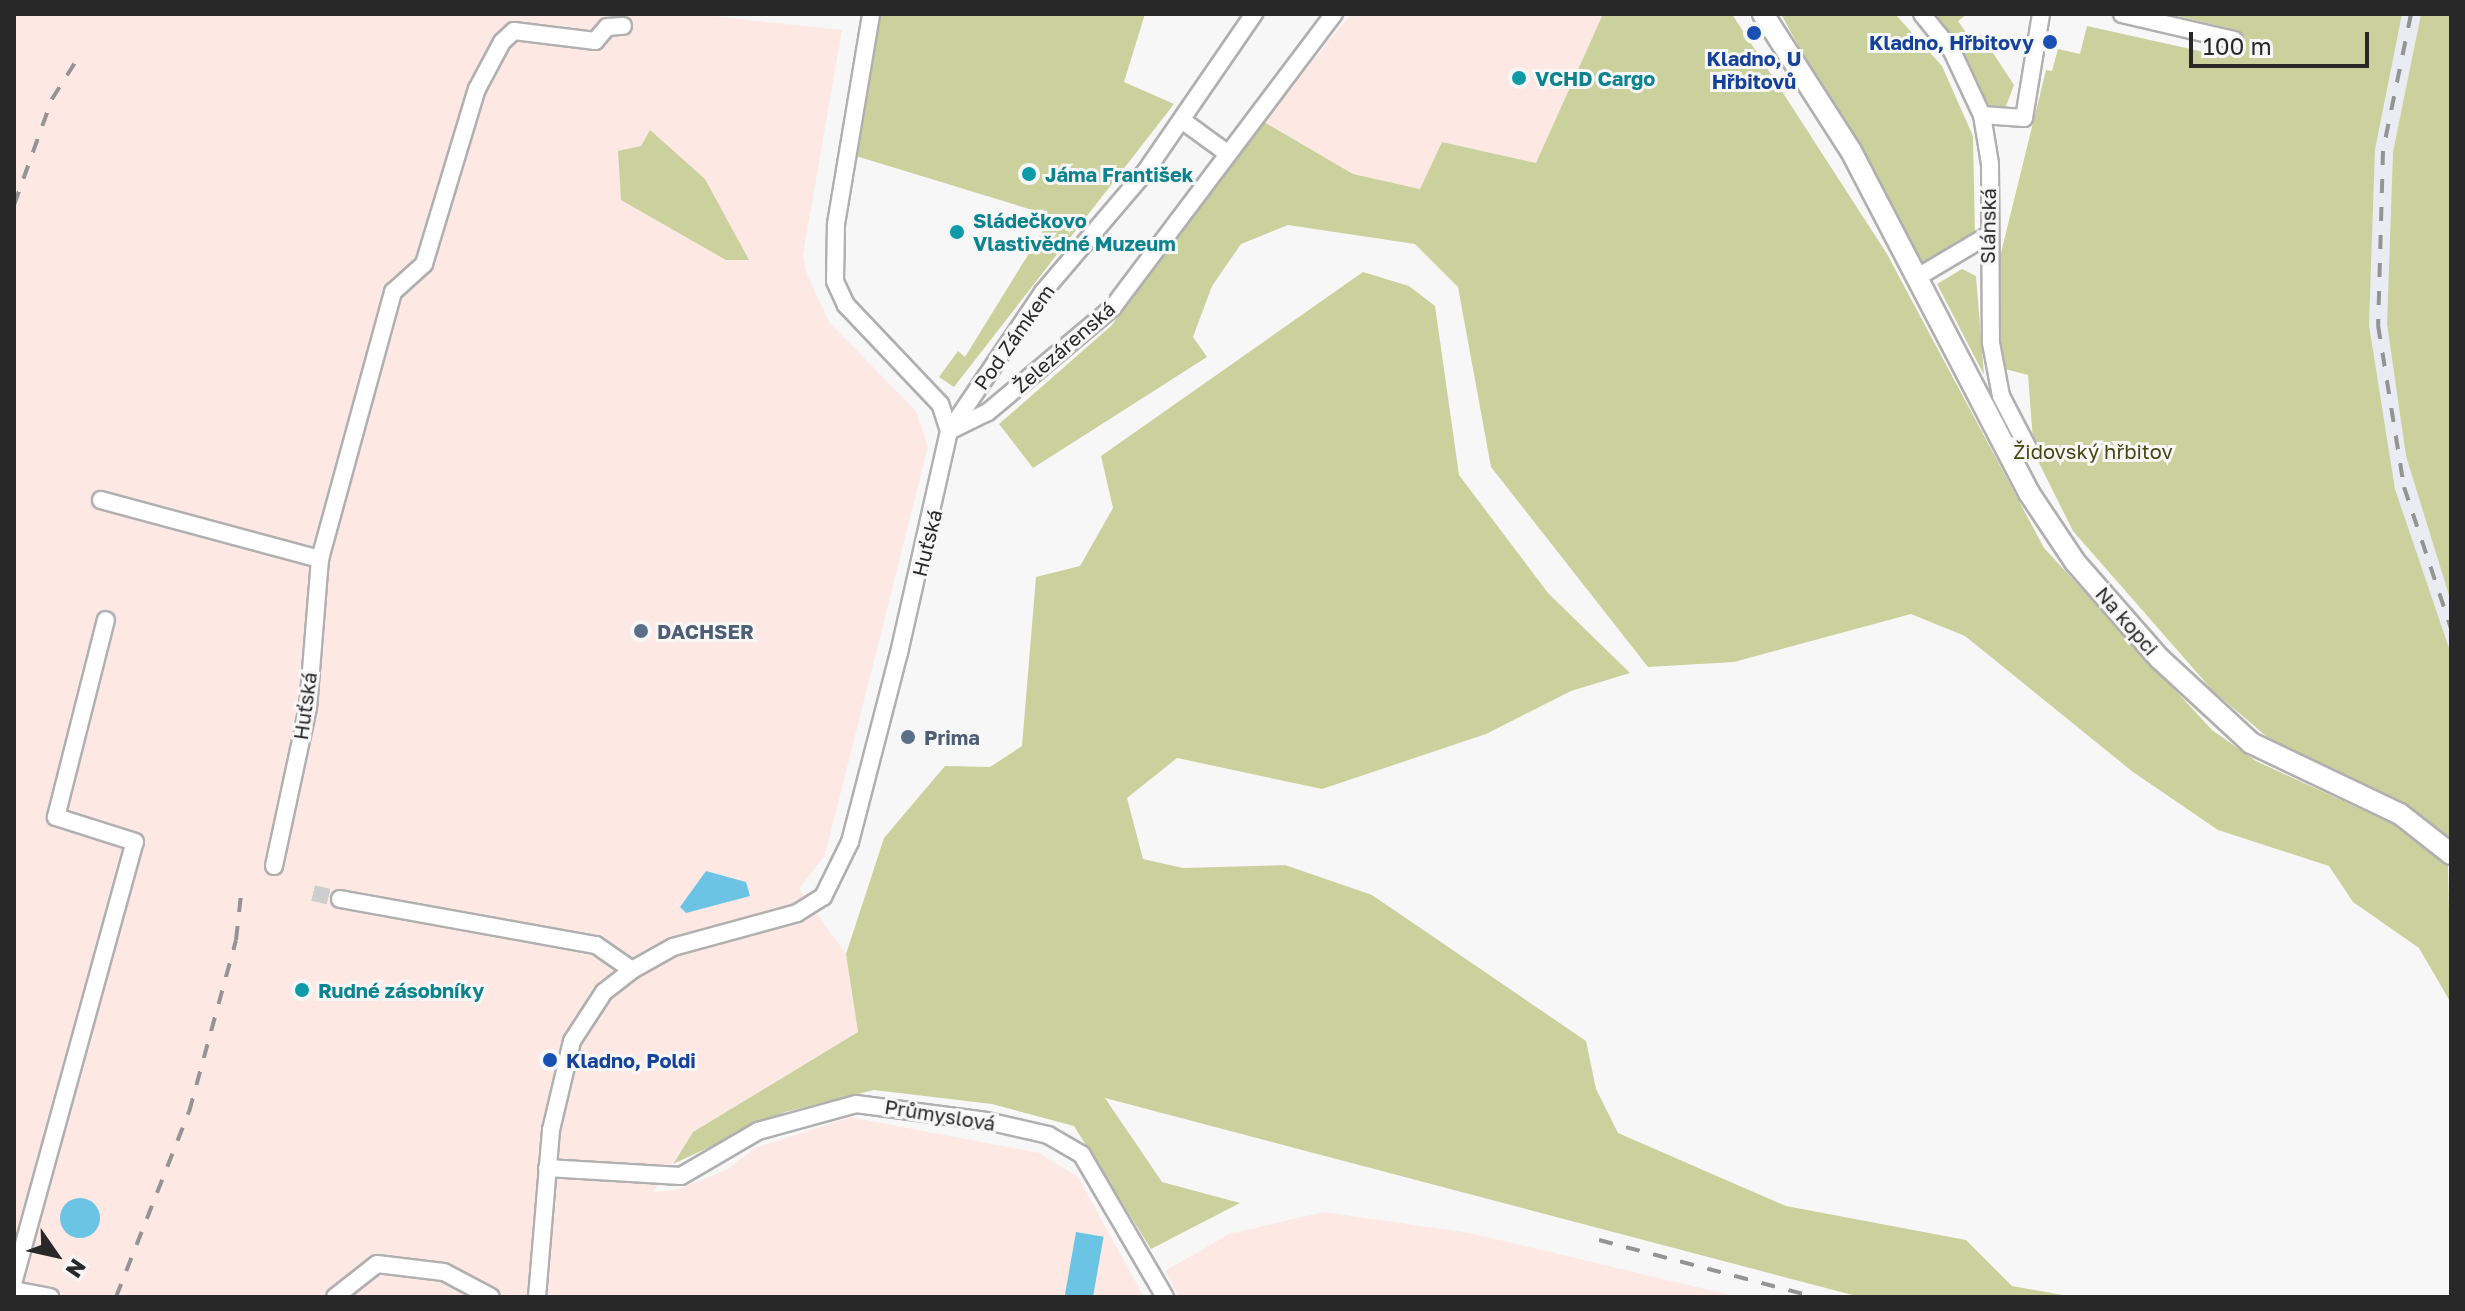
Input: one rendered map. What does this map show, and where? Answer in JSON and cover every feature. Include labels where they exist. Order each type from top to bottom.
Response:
[{"type":"main road","points":[[1763,14],[1851,151],[1916,278]]},
{"type":"main road","name":"Na kopci","points":[[1916,278],[2029,493],[2075,562],[2160,659],[2251,743],[2400,814],[2451,854]]},
{"type":"street","points":[[871,14],[836,224],[835,281],[854,315],[940,404],[949,431]]},
{"type":"street","name":"Pod Zámkem","points":[[949,431],[1043,292],[1183,121],[1254,14]]},
{"type":"street","name":"Železárenská","points":[[949,431],[988,412],[1113,307],[1334,14]]},
{"type":"street","name":"Slánská","points":[[1922,14],[1952,51],[1982,115],[1990,164],[1985,237],[2001,396],[2028,448]]},
{"type":"street","points":[[1982,115],[2024,118],[2041,14]]},
{"type":"street","points":[[2122,14],[2234,40]]},
{"type":"street","name":"Huťská","points":[[274,866],[308,708],[320,559],[393,292],[424,264],[493,54],[514,31],[595,41],[607,27],[623,26]]},
{"type":"street","points":[[1183,121],[1227,153]]},
{"type":"street","points":[[1916,278],[1985,237]]},
{"type":"street","name":"Huťská","points":[[537,1297],[547,1168],[572,1041],[604,992],[632,970],[673,947],[797,913],[836,879],[944,476],[949,431]]},
{"type":"street","points":[[101,500],[320,559]]},
{"type":"street","points":[[14,1280],[135,842],[56,817],[106,620]]},
{"type":"street","points":[[340,899],[596,945],[632,970]]},
{"type":"street","name":"Průmyslová","points":[[547,1168],[681,1176],[758,1131],[856,1104],[987,1121],[1048,1135],[1082,1155],[1165,1297]]},
{"type":"street","points":[[335,1297],[377,1264],[444,1272],[491,1297]]},
{"type":"street","points":[[14,1290],[50,1297]]},
{"type":"shaded area","points":[[14,14],[693,14],[842,30],[803,255],[806,272],[829,322],[916,411],[928,447],[825,855],[799,889],[846,954],[858,1032],[693,1132],[653,1192],[676,1190],[726,1170],[755,1148],[850,1117],[1039,1153],[1078,1177],[1144,1297],[14,1297]]},
{"type":"shaded area","points":[[1351,14],[1603,14],[1537,163],[1442,142],[1420,189],[1353,174],[1264,122]]},
{"type":"shaded area","points":[[2402,14],[2421,14],[2393,152],[2387,324],[2406,456],[2451,602],[2451,654],[2395,489],[2369,325],[2375,150]]},
{"type":"shaded area","points":[[1323,1212],[1470,1233],[1739,1297],[1179,1297],[1165,1271],[1229,1234]]},
{"type":"green space","points":[[880,14],[1145,14],[1124,82],[1174,104],[954,387],[939,377],[958,351],[965,357],[1052,216],[856,156]]},
{"type":"green space","points":[[1603,14],[1732,14],[1887,254],[2044,548],[2212,730],[2256,761],[2404,829],[2448,866],[2451,1003],[2419,948],[2353,902],[2329,866],[2218,830],[2133,772],[1965,636],[1911,614],[1734,662],[1648,667],[1491,467],[1458,287],[1415,244],[1288,225],[1241,244],[1212,286],[1193,337],[1207,357],[1033,468],[999,424],[1111,326],[1264,122],[1353,174],[1420,189],[1442,142],[1536,163]]},
{"type":"green space","points":[[1781,14],[1895,14],[1942,66],[1973,136],[1975,236],[1923,265],[1911,252]]},
{"type":"green space","points":[[1936,14],[1967,14],[1958,21],[1971,40],[1981,35],[2014,85],[2006,106],[1989,107]]},
{"type":"green space","name":"Židovský hřbitov","points":[[2170,14],[2402,14],[2375,150],[2369,325],[2395,489],[2451,654],[2451,844],[2407,807],[2279,747],[2213,691],[2073,531],[2034,453],[2028,375],[2001,368],[1999,261],[2046,70],[2052,71],[2058,49],[2080,54],[2087,26],[2222,56],[2228,28]]},
{"type":"green space","points":[[2421,14],[2451,14],[2451,602],[2406,456],[2387,324],[2393,152]]},
{"type":"green space","points":[[650,130],[705,179],[749,260],[726,260],[621,200],[618,151],[641,146]]},
{"type":"green space","points":[[1962,269],[1976,276],[1984,375],[1937,284]]},
{"type":"green space","points":[[1363,272],[1409,286],[1435,306],[1459,475],[1548,593],[1630,673],[1571,691],[1486,734],[1322,789],[1177,758],[1127,798],[1143,859],[1183,868],[1285,865],[1372,895],[1586,1041],[1596,1089],[1618,1133],[1786,1206],[1966,1240],[2012,1286],[2074,1297],[1860,1297],[1105,1098],[1162,1182],[1240,1203],[1151,1249],[1074,1126],[992,1104],[874,1090],[785,1112],[673,1164],[693,1132],[858,1032],[846,954],[884,838],[945,766],[990,767],[1022,746],[1036,577],[1080,566],[1113,508],[1101,456]]},
{"type":"water","points":[[706,871],[746,882],[750,896],[686,913],[680,907]]},
{"type":"water","points":[[80,1198],[94,1204],[100,1218],[94,1232],[80,1238],[66,1232],[60,1218],[66,1204]]},
{"type":"water","points":[[1076,1232],[1104,1237],[1093,1297],[1065,1295]]},
{"type":"tunnel","points":[[313,893],[340,899]]},
{"type":"railway","points":[[2411,14],[2383,151],[2378,325],[2404,487],[2451,628]]},
{"type":"railway","points":[[14,205],[52,99],[76,61]]},
{"type":"railway","points":[[116,1297],[189,1112],[236,940],[241,895]]},
{"type":"railway","points":[[1599,1240],[1814,1297]]},
{"type":"place","name":"Kladno, U Hřbitovů","points":[[1754,33]]},
{"type":"place","name":"Kladno, Hřbitovy","points":[[2050,42]]},
{"type":"place","name":"VCHD Cargo","points":[[1519,78]]},
{"type":"place","name":"Jáma František","points":[[1029,174]]},
{"type":"place","name":"Sládečkovo Vlastivědné Muzeum","points":[[957,232]]},
{"type":"place","name":"DACHSER","points":[[641,631]]},
{"type":"place","name":"Prima","points":[[908,737]]},
{"type":"place","name":"Rudné zásobníky","points":[[302,990]]},
{"type":"place","name":"Kladno, Poldi","points":[[550,1060]]}]
